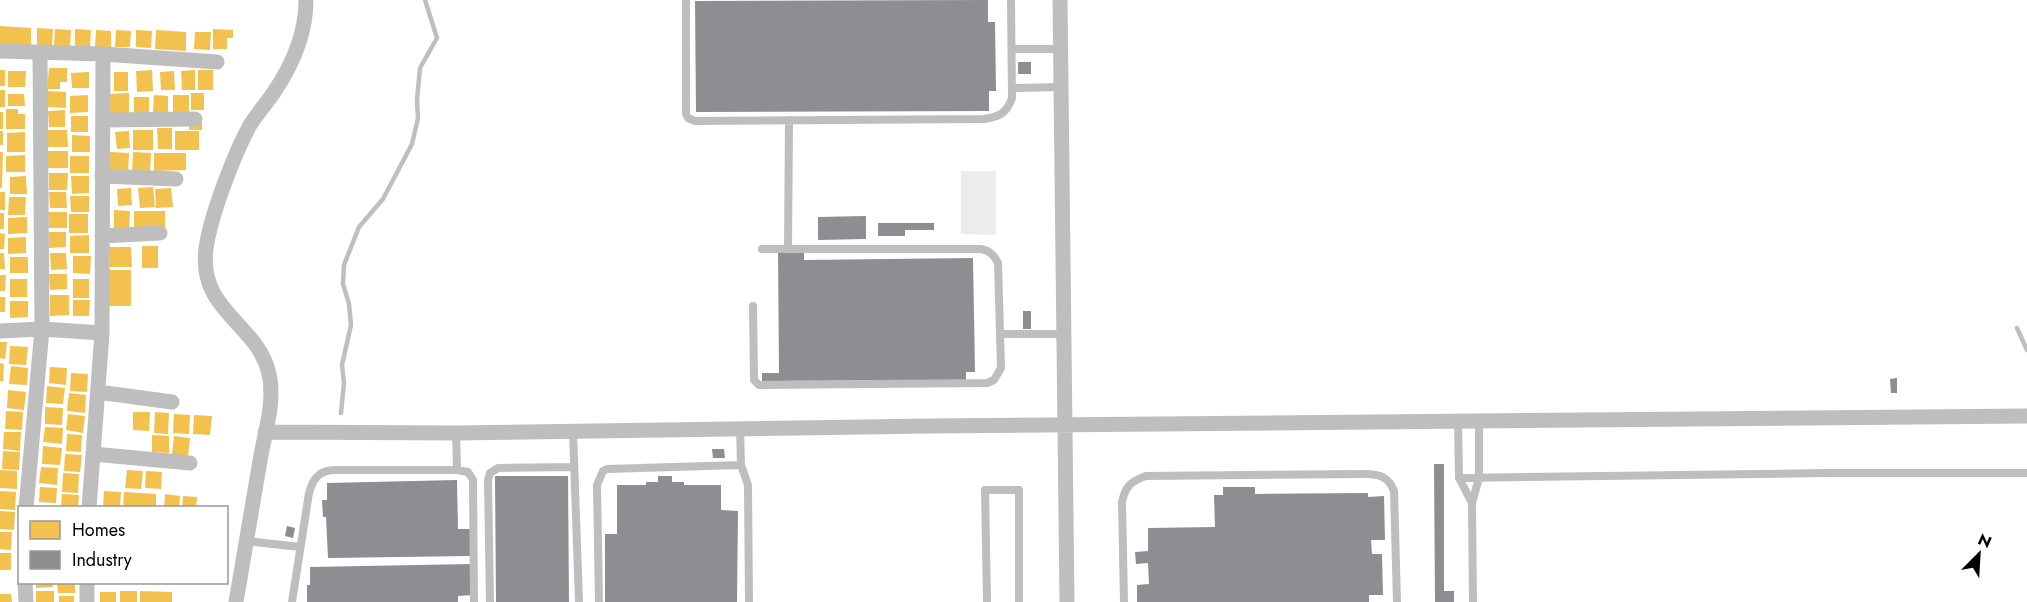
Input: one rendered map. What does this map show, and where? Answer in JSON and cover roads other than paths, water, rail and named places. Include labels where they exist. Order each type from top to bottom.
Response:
[{"type":"street","points":[[236,602],[265,432],[270,389],[269,374],[265,360],[257,347],[217,300],[206,273],[206,250],[217,207],[245,134],[277,87],[297,50],[304,29],[306,0]]},
{"type":"street","points":[[1060,0],[1067,602]]},
{"type":"street","points":[[0,51],[103,54],[217,62]]},
{"type":"street","points":[[26,506],[42,329],[40,52]]},
{"type":"street","points":[[88,506],[102,333],[103,54]]},
{"type":"street","points":[[103,120],[195,119]]},
{"type":"street","points":[[102,176],[177,179]]},
{"type":"street","points":[[102,236],[160,233]]},
{"type":"street","points":[[0,331],[42,329],[102,333]]},
{"type":"street","points":[[98,392],[172,402]]},
{"type":"street","points":[[265,432],[456,433],[2027,416]]},
{"type":"street","points":[[93,454],[190,463]]},
{"type":"street","points":[[25,584],[26,602]]},
{"type":"street","points":[[87,584],[87,602]]},
{"type":"lane","points":[[686,0],[686,111],[688,118],[695,121],[991,118],[1003,114],[1012,98],[1011,0]]},
{"type":"lane","points":[[1012,49],[1061,49]]},
{"type":"lane","points":[[1012,88],[1061,87]]},
{"type":"lane","points":[[788,249],[789,120]]},
{"type":"lane","points":[[753,306],[754,380],[756,384],[762,386],[987,383],[994,380],[1001,368],[998,263],[988,250],[762,249]]},
{"type":"lane","points":[[1000,334],[1064,334]]},
{"type":"lane","points":[[1458,421],[1459,478],[1472,503]]},
{"type":"lane","points":[[1473,602],[1472,503],[1479,478],[1479,421]]},
{"type":"lane","points":[[740,429],[741,465],[748,485],[749,602]]},
{"type":"lane","points":[[573,430],[579,602]]},
{"type":"lane","points":[[456,433],[457,470]]},
{"type":"lane","points":[[599,602],[597,485],[603,471],[607,468],[741,465]]},
{"type":"lane","points":[[490,602],[488,480],[490,473],[498,468],[574,467]]},
{"type":"lane","points":[[292,602],[310,488],[315,478],[324,471],[457,470],[468,472],[473,480],[474,602]]},
{"type":"lane","points":[[1459,478],[2027,473]]},
{"type":"lane","points":[[1124,602],[1122,502],[1126,488],[1136,479],[1146,476],[1370,474],[1386,478],[1394,491],[1397,602]]},
{"type":"lane","points":[[987,602],[985,490],[1019,490],[1019,602]]},
{"type":"lane","points":[[246,540],[300,547]]},
{"type":"waterway","points":[[341,413],[344,383],[342,365],[351,325],[349,304],[343,284],[344,265],[359,227],[383,199],[412,144],[418,118],[420,68],[437,38],[425,0]]},
{"type":"waterway","points":[[2017,328],[2027,350]]}]
